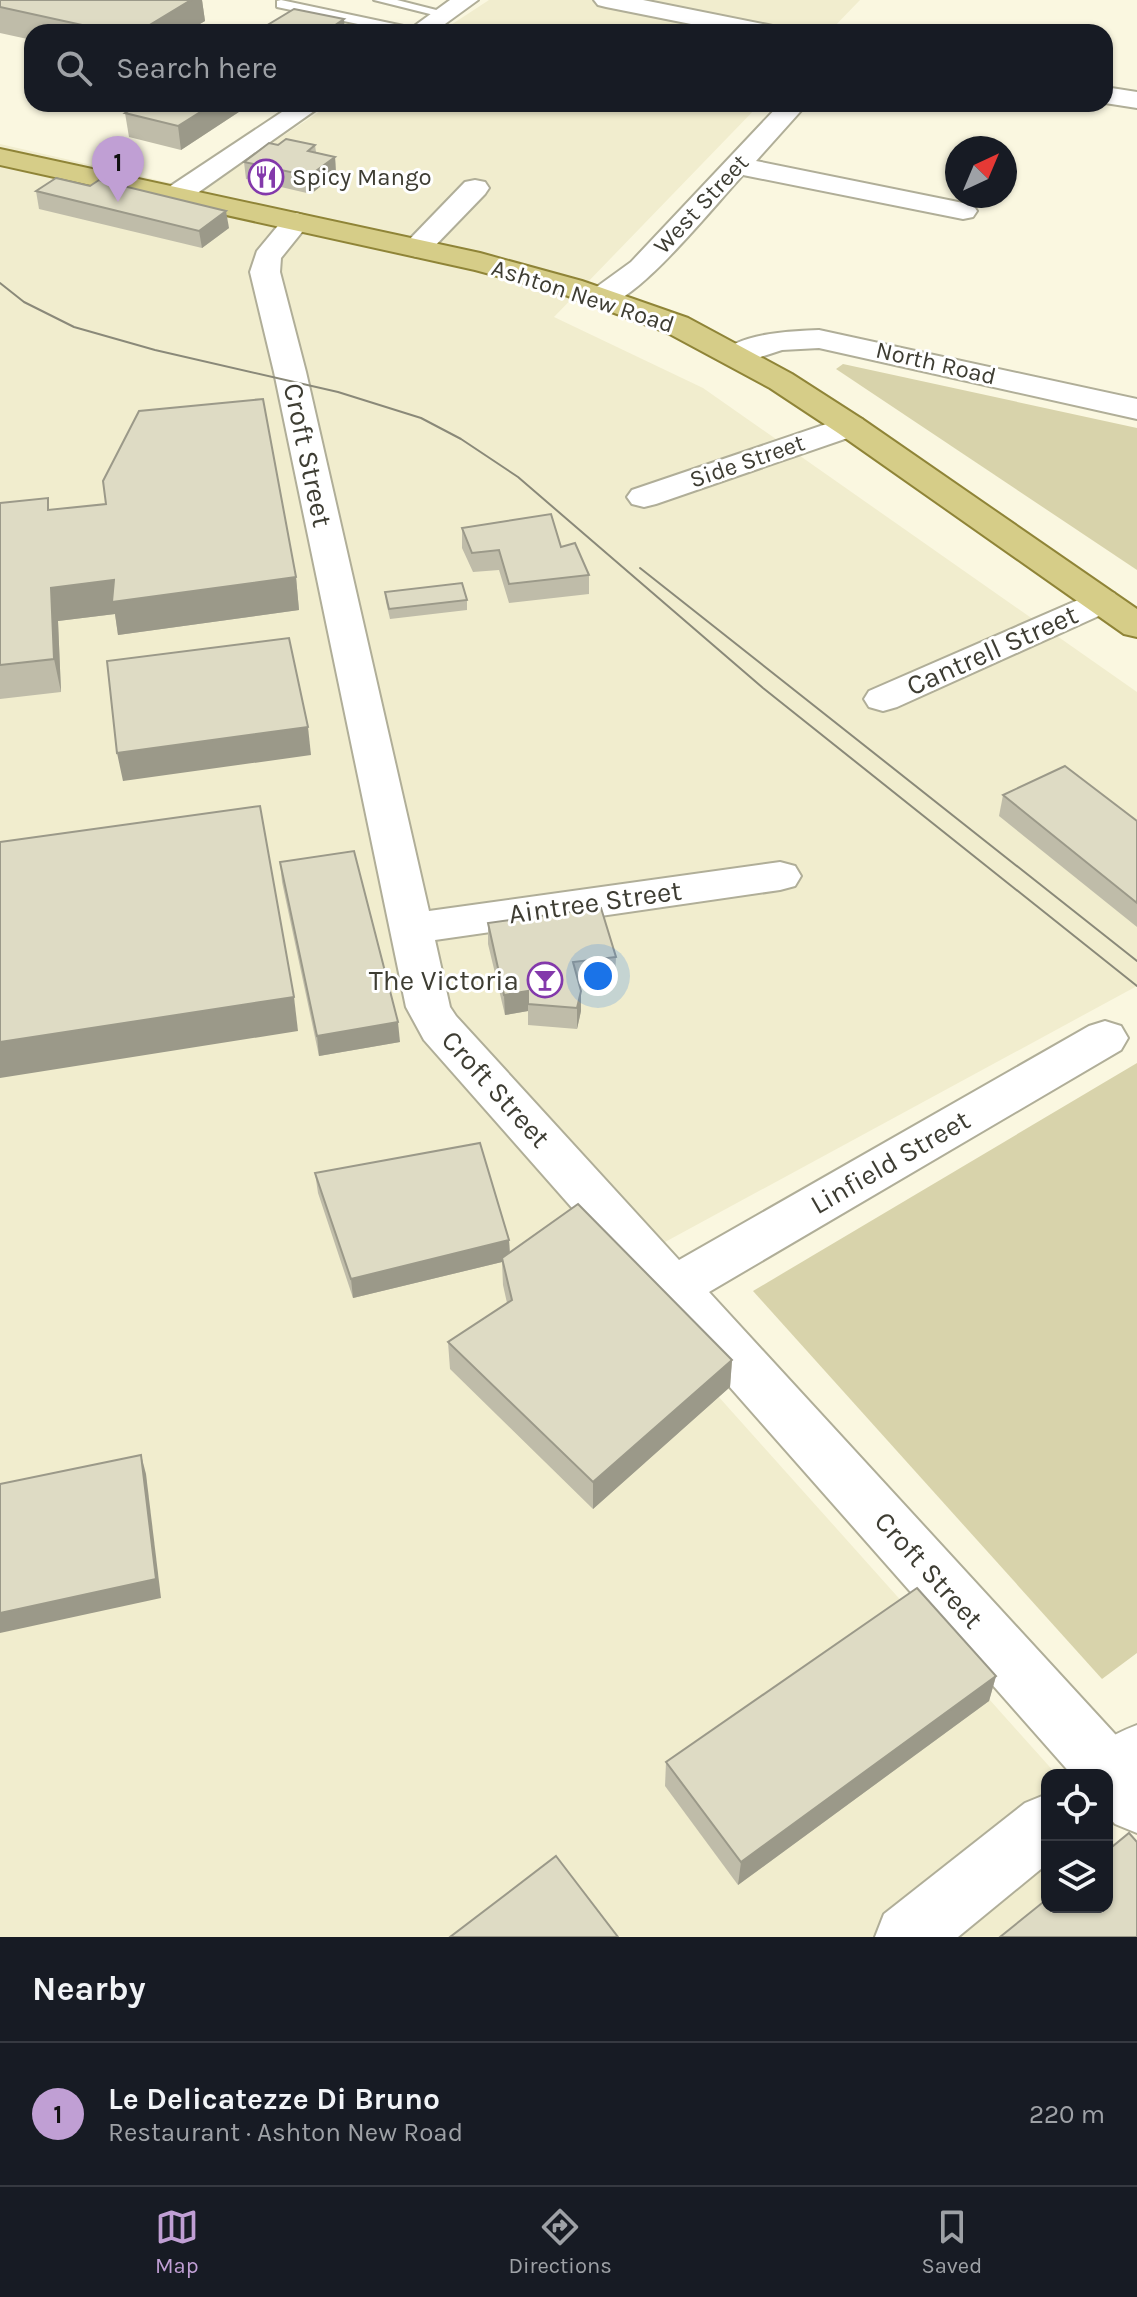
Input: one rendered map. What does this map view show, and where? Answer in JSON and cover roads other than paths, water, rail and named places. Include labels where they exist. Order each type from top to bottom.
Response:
[{"type":"main road","name":"Ashton New Road","points":[[0,157],[540,277],[677,325],[736,356],[850,426],[1137,626]]},
{"type":"street","points":[[606,0],[728,24]]},
{"type":"street","points":[[429,24],[456,7]]},
{"type":"street","points":[[1113,96],[1137,100]]},
{"type":"street","points":[[176,195],[299,112]]},
{"type":"street","name":"West Street","points":[[602,297],[641,268],[786,112]]},
{"type":"street","points":[[735,165],[963,211]]},
{"type":"street","points":[[417,248],[475,188]]},
{"type":"street","name":"Croft Street","points":[[296,222],[267,257],[265,272],[290,372],[428,1007],[440,1028],[1123,1776]]},
{"type":"street","name":"North Road","points":[[736,356],[778,341],[819,339],[1137,409]]},
{"type":"street","name":"Side Street","points":[[644,497],[850,426]]},
{"type":"street","name":"Cantrell Street","points":[[883,699],[1101,601]]},
{"type":"street","name":"Aintree Street","points":[[409,929],[780,876]]},
{"type":"street","name":"Linfield Street","points":[[675,1287],[1105,1038]]},
{"type":"street","points":[[907,1937],[1041,1830]]},
{"type":"lane","points":[[380,0],[456,7]]},
{"type":"lane","points":[[281,4],[377,24]]},
{"type":"tram line","points":[[0,283],[24,302],[74,327],[155,350],[338,392],[421,418],[461,439],[518,477],[763,688],[1137,986]]},
{"type":"tram line","points":[[640,568],[1137,961]]},
{"type":"place","name":"Spicy Mango","points":[[266,177]]},
{"type":"place","name":"Le Delicatezze Di Bruno","points":[[118,202]]},
{"type":"place","name":"The Victoria","points":[[545,980]]}]
